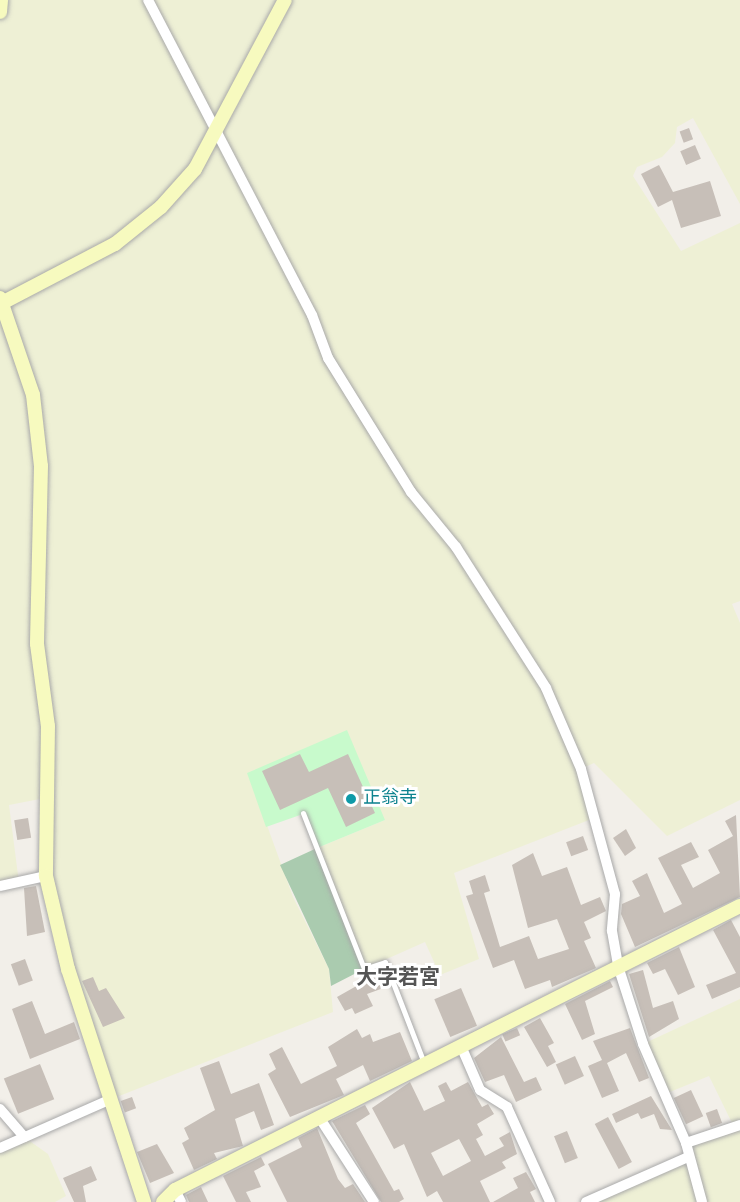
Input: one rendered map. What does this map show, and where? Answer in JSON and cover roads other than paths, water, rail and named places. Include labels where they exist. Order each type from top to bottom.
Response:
[{"type":"street","points":[[0,12],[1,0]]},
{"type":"street","points":[[148,0],[213,133],[312,315],[328,358],[411,492],[456,547],[546,688],[581,770],[615,894],[612,931],[618,966],[643,1044],[686,1143],[702,1202]]},
{"type":"street","points":[[144,1202],[109,1100],[46,876],[48,726],[37,644],[41,466],[33,395],[1,302],[124,236],[195,169],[285,0]]},
{"type":"street","points":[[0,886],[46,876]]},
{"type":"street","points":[[163,1202],[178,1196],[319,1118],[740,906]]},
{"type":"street","points":[[461,1046],[480,1090],[507,1107],[550,1202]]},
{"type":"street","points":[[0,1148],[109,1100]]},
{"type":"street","points":[[0,1109],[24,1137]]},
{"type":"street","points":[[319,1118],[374,1202]]},
{"type":"street","points":[[686,1143],[740,1125]]},
{"type":"street","points":[[586,1202],[688,1157]]},
{"type":"lane","points":[[303,813],[364,969],[385,962],[425,1064]]},
{"type":"place","name":"正翁寺","points":[[351,799]]},
{"type":"district","name":"大字若宮","points":[[398,979]]}]
